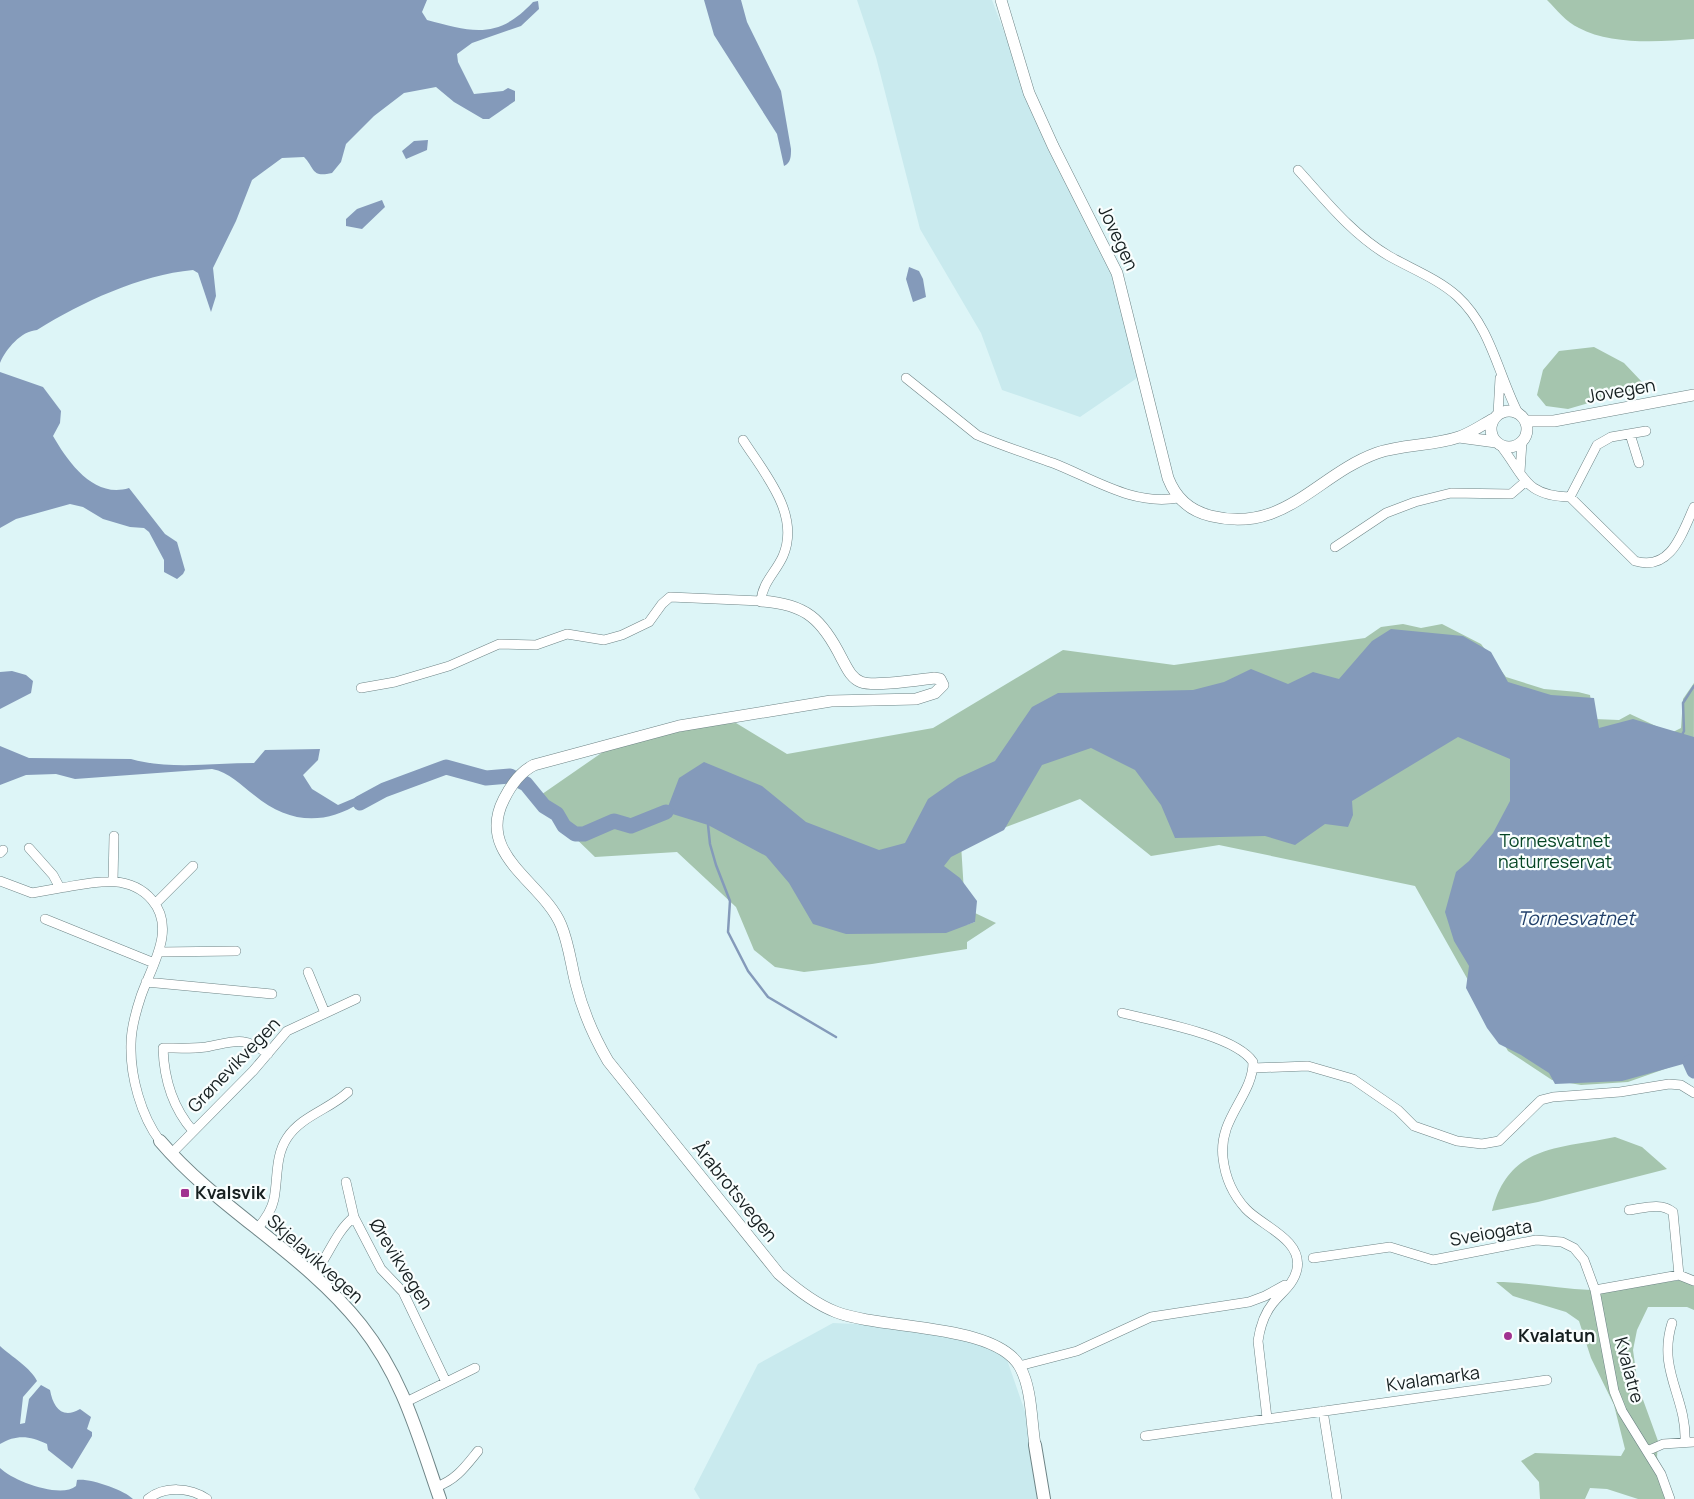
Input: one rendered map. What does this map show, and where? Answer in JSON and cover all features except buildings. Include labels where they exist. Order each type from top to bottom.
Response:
[{"type":"main road","name":"Skjelavikvegen","points":[[160,1141],[192,1176],[313,1276],[345,1307],[372,1340],[406,1402],[423,1444],[438,1493]]},
{"type":"main road","name":"Årabrotsvegen","points":[[1035,1445],[1044,1499]]},
{"type":"street","name":"Jovegen","points":[[1001,0],[1029,93],[1053,146],[1117,273],[1168,478],[1178,498]]},
{"type":"street","points":[[1298,170],[1330,205],[1367,240],[1458,297],[1478,322],[1487,338],[1523,427],[1520,472]]},
{"type":"street","points":[[1501,375],[1495,417],[1490,431],[1498,444],[1526,482],[1548,496],[1570,497],[1622,551],[1635,561],[1646,564],[1666,559],[1677,544],[1694,507]]},
{"type":"street","points":[[906,378],[984,438],[1073,471],[1116,491],[1152,499],[1178,498],[1194,510],[1222,519],[1245,519],[1267,516],[1293,505],[1351,466],[1377,453],[1460,437],[1508,411],[1523,427]]},
{"type":"street","name":"Jovegen","points":[[1523,427],[1694,396]]},
{"type":"street","points":[[1460,437],[1512,447],[1523,427]]},
{"type":"street","points":[[1570,497],[1597,445],[1603,440],[1646,431]]},
{"type":"street","points":[[1630,434],[1639,463]]},
{"type":"street","points":[[361,688],[395,682],[449,666],[499,644],[536,645],[566,634],[604,640],[622,635],[649,622],[662,604],[670,597],[761,601],[761,592],[782,557],[787,543],[788,527],[783,506],[743,440]]},
{"type":"street","points":[[1336,547],[1386,513],[1415,502],[1450,493],[1511,494],[1526,482]]},
{"type":"street","name":"Årabrotsvegen","points":[[761,601],[782,602],[800,608],[817,620],[830,635],[848,670],[859,681],[873,683],[940,679],[943,685],[935,693],[916,699],[831,701],[679,726],[541,763],[523,772],[513,784],[498,813],[497,824],[501,846],[516,869],[545,901],[561,925],[576,986],[595,1038],[626,1086],[779,1274],[805,1295],[834,1312],[866,1320],[982,1340],[1010,1354],[1025,1378],[1035,1445]]},
{"type":"street","points":[[113,881],[114,836]]},
{"type":"street","points":[[29,848],[53,875],[60,888]]},
{"type":"street","points":[[0,881],[32,893],[113,881],[134,885],[155,904],[193,866]]},
{"type":"street","name":"Skjelavikvegen","points":[[155,904],[162,927],[159,952],[146,982],[130,1044],[132,1069],[150,1128],[160,1141]]},
{"type":"street","points":[[45,919],[154,964]]},
{"type":"street","points":[[159,952],[236,951]]},
{"type":"street","points":[[308,972],[325,1013]]},
{"type":"street","points":[[146,982],[272,994]]},
{"type":"street","name":"Grønevikvegen","points":[[171,1154],[268,1054],[287,1031],[356,999]]},
{"type":"street","points":[[1122,1013],[1192,1029],[1245,1053],[1253,1062],[1253,1068],[1245,1088],[1227,1122],[1222,1143],[1223,1158],[1231,1186],[1246,1209],[1285,1240],[1296,1253],[1298,1269],[1292,1282],[1266,1314],[1259,1335],[1259,1355],[1267,1418]]},
{"type":"street","points":[[193,1131],[180,1115],[169,1091],[163,1048],[204,1047],[240,1040],[249,1042],[268,1054]]},
{"type":"street","points":[[1253,1068],[1308,1066],[1353,1079],[1398,1110],[1414,1126],[1457,1141],[1482,1144],[1499,1141],[1541,1100],[1553,1097],[1620,1092],[1669,1084],[1681,1085],[1694,1093]]},
{"type":"street","points":[[257,1229],[274,1200],[280,1152],[286,1138],[324,1107],[340,1099],[348,1092]]},
{"type":"street","name":"Ørevikvegen","points":[[346,1182],[354,1217],[381,1269],[403,1292],[446,1382]]},
{"type":"street","points":[[1630,1210],[1659,1206],[1673,1212],[1679,1275]]},
{"type":"street","name":"Ørevikvegen","points":[[313,1276],[324,1262],[342,1226],[354,1217]]},
{"type":"street","name":"Sveiogata","points":[[1312,1258],[1390,1247],[1433,1260],[1536,1240],[1548,1240],[1562,1242],[1574,1248],[1584,1260],[1595,1290]]},
{"type":"street","points":[[1595,1290],[1679,1275],[1694,1280]]},
{"type":"street","points":[[1019,1366],[1077,1351],[1151,1318],[1249,1302],[1292,1282]]},
{"type":"street","name":"Kvalatre","points":[[1595,1290],[1614,1391],[1622,1411],[1661,1474],[1670,1499]]},
{"type":"street","points":[[1647,1451],[1663,1444],[1689,1442],[1667,1359],[1666,1342],[1672,1324]]},
{"type":"street","points":[[406,1402],[475,1368]]},
{"type":"street","name":"Kvalamarka","points":[[1145,1436],[1547,1380]]},
{"type":"street","points":[[1323,1411],[1337,1499]]},
{"type":"street","points":[[438,1493],[447,1483],[460,1474],[478,1451]]},
{"type":"street","points":[[148,1499],[156,1492],[175,1489],[201,1495],[207,1499]]},
{"type":"shaded area","points":[[857,0],[992,0],[1030,101],[1110,251],[1140,376],[1080,417],[1002,390],[981,333],[920,229],[876,57]]},
{"type":"shaded area","points":[[833,1323],[898,1326],[954,1333],[1005,1354],[1029,1423],[1037,1499],[700,1499],[694,1489],[758,1364]]},
{"type":"green space","points":[[1547,0],[1694,0],[1694,39],[1635,41],[1605,37],[1574,25],[1562,16]]},
{"type":"green space","points":[[1594,347],[1624,363],[1642,382],[1630,391],[1568,409],[1546,406],[1537,395],[1543,370],[1559,351]]},
{"type":"green space","name":"Tornesvatnet","points":[[1403,624],[1421,628],[1442,624],[1481,644],[1506,677],[1544,689],[1590,695],[1594,719],[1619,720],[1630,714],[1671,733],[1681,728],[1683,699],[1694,683],[1693,1059],[1628,1082],[1581,1085],[1552,1080],[1508,1051],[1415,886],[1219,845],[1151,856],[1080,799],[961,844],[966,925],[975,922],[975,913],[996,923],[967,942],[967,949],[872,964],[804,972],[775,967],[754,950],[736,907],[677,852],[595,857],[535,799],[613,745],[718,724],[736,723],[787,754],[933,728],[1063,650],[1174,665],[1365,638],[1381,627]]},
{"type":"green space","points":[[1615,1137],[1642,1147],[1667,1169],[1538,1202],[1492,1211],[1500,1189],[1511,1173],[1524,1161],[1539,1153],[1556,1148]]},
{"type":"green space","points":[[1694,1279],[1694,1310],[1687,1307],[1648,1307],[1637,1330],[1633,1350],[1638,1386],[1658,1441],[1657,1457],[1670,1499],[1638,1499],[1607,1489],[1590,1488],[1585,1499],[1540,1499],[1539,1482],[1521,1461],[1535,1453],[1621,1456],[1625,1449],[1614,1405],[1591,1358],[1579,1321],[1566,1312],[1513,1296],[1496,1282],[1604,1290]]},
{"type":"water","points":[[0,0],[427,0],[422,12],[427,20],[471,30],[496,28],[508,23],[533,2],[538,1],[539,9],[521,26],[472,43],[457,54],[458,62],[474,94],[503,91],[508,88],[515,91],[515,101],[489,119],[483,119],[454,102],[436,87],[404,93],[374,116],[346,144],[341,162],[332,173],[317,173],[304,157],[282,158],[252,180],[236,221],[213,268],[216,296],[211,312],[198,273],[193,270],[173,273],[112,291],[37,330],[25,334],[10,347],[0,363]]},
{"type":"water","points":[[704,0],[741,0],[747,22],[781,91],[791,149],[791,157],[784,166],[777,134],[714,35]]},
{"type":"water","points":[[428,140],[427,150],[406,159],[402,151],[414,141]]},
{"type":"water","points":[[382,200],[385,207],[362,229],[346,226],[346,219],[357,209]]},
{"type":"water","points":[[909,267],[919,271],[923,279],[926,297],[913,302],[906,279]]},
{"type":"water","points":[[0,372],[43,387],[61,411],[60,423],[53,436],[66,457],[84,476],[104,488],[116,490],[129,488],[165,534],[177,542],[185,570],[183,574],[177,579],[164,572],[164,560],[149,532],[144,528],[130,527],[103,519],[83,507],[70,504],[16,519],[0,528]]},
{"type":"water","name":"Tornesvatnet","points":[[1391,629],[1463,636],[1491,652],[1508,682],[1551,695],[1594,698],[1599,728],[1633,719],[1694,737],[1694,1061],[1622,1081],[1555,1084],[1549,1073],[1521,1055],[1499,1044],[1487,1028],[1466,988],[1469,966],[1454,941],[1445,912],[1456,872],[1469,861],[1493,833],[1510,801],[1510,759],[1458,737],[1352,801],[1353,815],[1348,827],[1325,824],[1295,845],[1265,836],[1175,838],[1161,805],[1135,770],[1091,748],[1042,765],[1004,830],[951,857],[944,866],[960,878],[977,901],[975,922],[946,933],[846,934],[813,924],[789,883],[766,856],[708,825],[666,812],[679,778],[704,762],[762,786],[806,822],[879,850],[905,843],[928,799],[958,778],[995,761],[1032,707],[1058,693],[1193,690],[1224,682],[1251,669],[1288,684],[1313,672],[1339,679],[1372,641]]},
{"type":"water","points":[[12,671],[26,675],[33,681],[31,693],[0,709],[0,672]]},
{"type":"water","points":[[0,746],[29,758],[131,759],[176,765],[254,763],[265,750],[320,749],[318,760],[303,775],[312,789],[338,805],[357,797],[360,803],[333,815],[319,818],[293,816],[267,804],[229,776],[212,769],[75,779],[56,774],[26,775],[0,785]]},
{"type":"water","points":[[0,1346],[26,1367],[37,1381],[23,1397],[20,1424],[25,1423],[29,1399],[41,1385],[50,1390],[53,1402],[59,1410],[68,1413],[80,1409],[91,1417],[87,1429],[92,1432],[92,1436],[72,1469],[48,1450],[47,1444],[35,1439],[18,1437],[0,1444]]},
{"type":"water","points":[[0,1468],[15,1478],[37,1487],[60,1490],[69,1489],[76,1486],[77,1480],[83,1480],[115,1489],[133,1499],[0,1499]]},
{"type":"waterway","points":[[1682,735],[1684,731],[1683,703],[1694,686]]},
{"type":"waterway","points":[[360,803],[384,790],[446,767],[486,778],[510,776],[526,784],[544,806],[557,814],[564,826],[575,834],[584,834],[614,821],[631,826],[666,812]]},
{"type":"waterway","points":[[708,825],[710,844],[716,865],[730,901],[728,932],[748,971],[768,997],[836,1037]]},
{"type":"waterway","points":[[1690,1062],[1694,1071]]},
{"type":"place","name":"Kvalsvik","points":[[185,1193]]},
{"type":"place","name":"Kvalatun","points":[[1508,1336]]},
{"type":"park label","name":"Tornesvatnet naturreservat","points":[[1555,851]]}]
